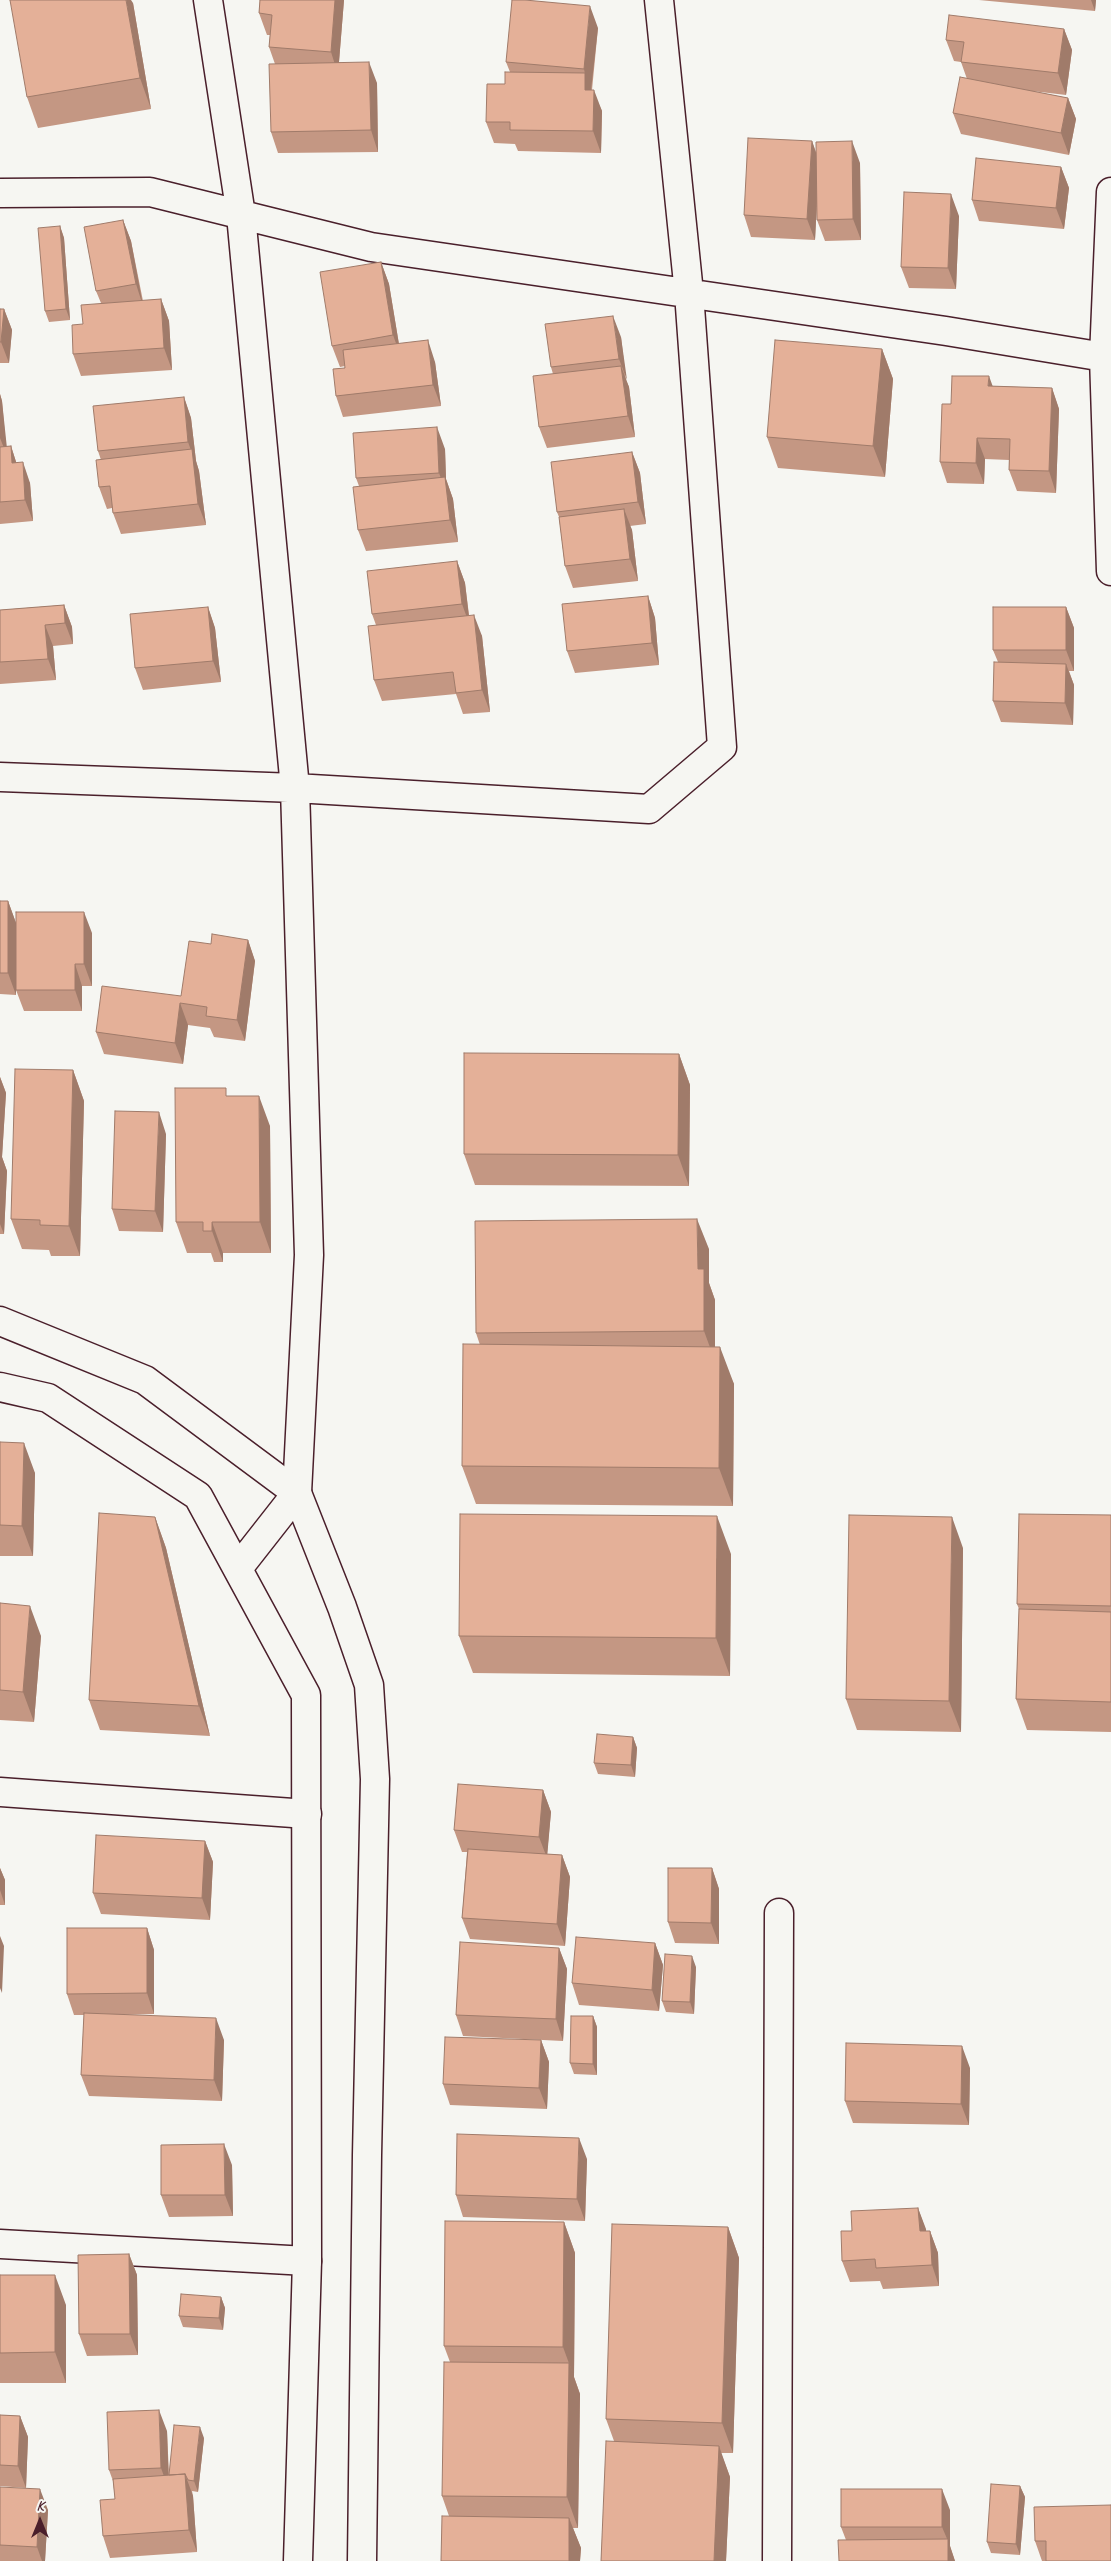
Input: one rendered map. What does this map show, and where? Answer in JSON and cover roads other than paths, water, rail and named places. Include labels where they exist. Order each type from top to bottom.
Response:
[{"type":"street","points":[[208,0],[241,215],[295,788],[309,1255],[297,1494],[342,1607],[369,1685],[376,1779],[367,2155],[362,2561]]},
{"type":"street","points":[[0,777],[295,788],[649,809],[722,747],[688,293],[659,0]]},
{"type":"street","points":[[0,193],[150,192],[372,247],[946,331],[1104,358]]},
{"type":"street","points":[[1111,192],[1104,358],[1111,571]]},
{"type":"street","points":[[0,1322],[145,1380],[297,1494]]},
{"type":"street","points":[[0,1387],[48,1398],[198,1496],[239,1567],[306,1695],[308,1814],[307,2261],[298,2561]]},
{"type":"street","points":[[239,1567],[297,1494]]},
{"type":"street","points":[[0,1792],[308,1814]]},
{"type":"street","points":[[777,2561],[779,1913]]},
{"type":"street","points":[[0,2244],[307,2261]]}]
